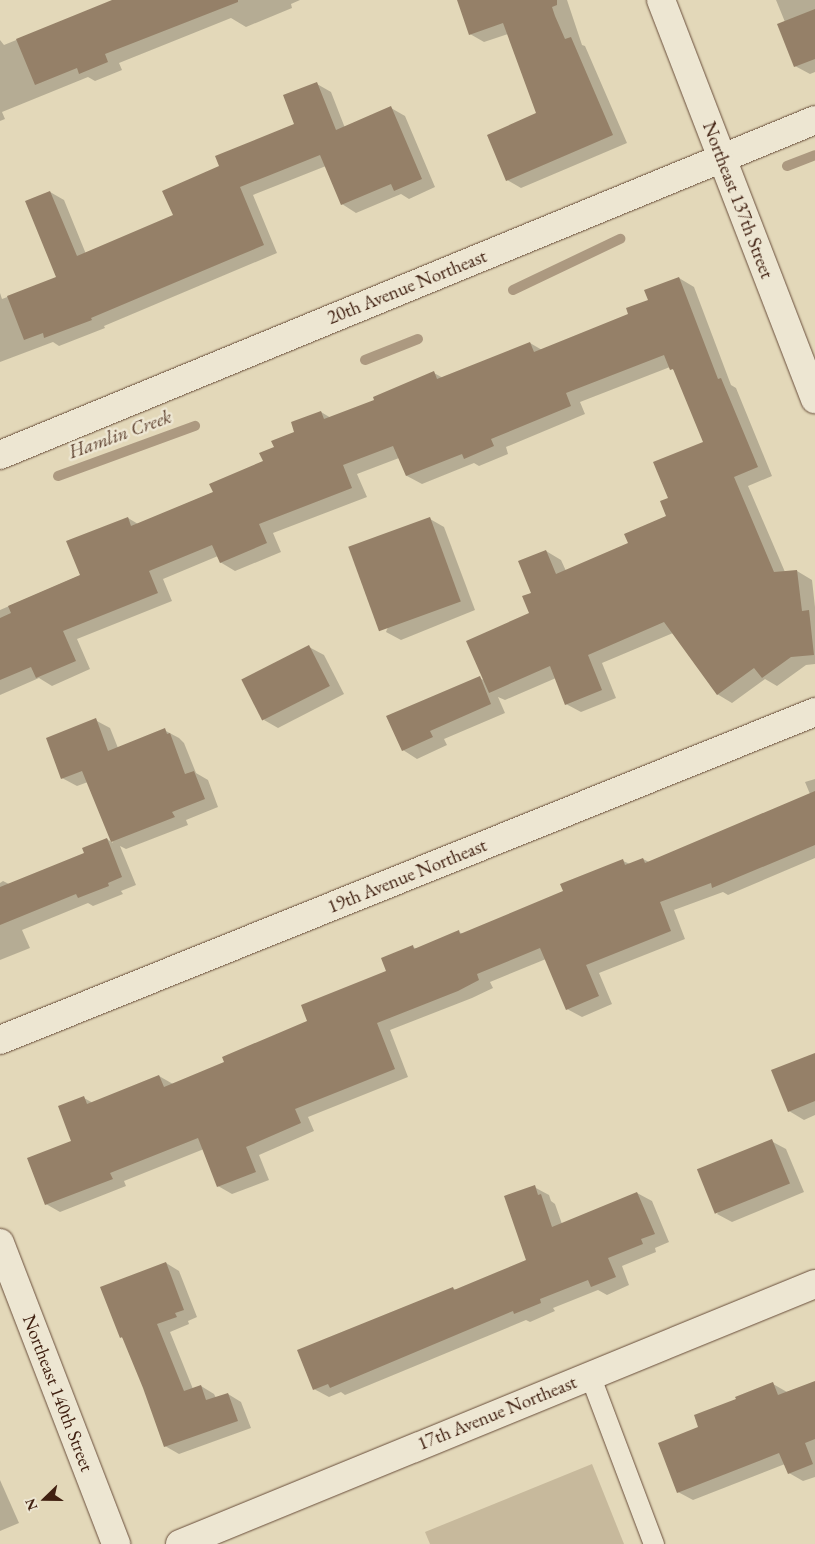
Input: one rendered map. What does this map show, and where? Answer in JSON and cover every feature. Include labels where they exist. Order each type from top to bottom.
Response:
[{"type":"street","name":"Northeast 137th Street","points":[[661,0],[815,399]]},
{"type":"street","name":"20th Avenue Northeast","points":[[0,455],[815,120]]},
{"type":"street","name":"19th Avenue Northeast","points":[[0,1040],[815,712]]},
{"type":"street","name":"Northeast 140th Street","points":[[0,1243],[116,1544]]},
{"type":"street","name":"17th Avenue Northeast","points":[[180,1544],[815,1284]]},
{"type":"lane","points":[[590,1375],[654,1544]]},
{"type":"shaded area","points":[[592,1464],[624,1544],[430,1544],[425,1532]]},
{"type":"building","points":[[112,0],[238,0],[238,2],[105,54],[108,62],[79,74],[77,68],[35,85],[16,39]]},
{"type":"building","points":[[457,0],[557,0],[557,5],[552,7],[555,16],[565,39],[571,37],[613,135],[506,181],[487,135],[536,113],[503,23],[469,35]]},
{"type":"building","points":[[815,9],[815,59],[794,67],[777,24]]},
{"type":"building","points":[[317,82],[336,130],[391,106],[422,179],[394,191],[391,184],[341,205],[320,155],[240,187],[264,245],[91,318],[92,320],[44,338],[43,333],[24,340],[7,296],[56,277],[25,201],[50,191],[77,256],[173,215],[162,191],[219,166],[215,156],[294,124],[283,95]]},
{"type":"building","points":[[679,277],[718,379],[721,378],[758,467],[734,477],[774,572],[797,570],[802,611],[809,610],[814,655],[791,657],[762,678],[754,668],[717,695],[664,622],[588,655],[602,690],[565,705],[550,666],[489,693],[466,641],[529,613],[522,596],[531,593],[518,561],[546,550],[556,574],[628,543],[624,534],[666,516],[660,501],[668,498],[653,462],[703,442],[673,369],[670,370],[664,355],[566,393],[571,406],[491,439],[494,446],[464,459],[462,454],[406,476],[393,446],[343,465],[352,488],[259,524],[267,543],[220,563],[212,545],[149,571],[158,593],[63,631],[76,661],[36,678],[31,667],[0,680],[0,618],[11,613],[8,606],[80,575],[66,541],[128,517],[131,526],[213,492],[209,484],[263,461],[259,453],[274,447],[271,441],[294,432],[291,422],[321,411],[324,419],[374,400],[373,397],[434,371],[437,379],[530,342],[534,352],[628,314],[626,308],[648,300],[644,290]]},
{"type":"building","points":[[430,517],[461,602],[379,631],[348,547]]},
{"type":"building","points":[[309,645],[330,686],[262,720],[241,680]]},
{"type":"building","points":[[480,676],[491,704],[430,731],[433,737],[402,751],[386,716]]},
{"type":"building","points":[[96,718],[108,751],[165,728],[167,734],[170,733],[185,774],[194,771],[205,799],[172,812],[175,817],[111,842],[82,771],[61,779],[46,738]]},
{"type":"building","points":[[815,791],[815,845],[712,888],[711,883],[660,902],[671,931],[586,965],[599,996],[566,1010],[540,948],[477,974],[479,980],[458,991],[377,1023],[395,1069],[295,1109],[301,1123],[246,1147],[256,1172],[217,1187],[198,1138],[110,1173],[113,1179],[45,1205],[27,1158],[71,1141],[58,1106],[84,1096],[87,1104],[159,1075],[164,1087],[224,1062],[222,1057],[307,1021],[301,1005],[386,971],[381,958],[413,945],[414,949],[459,930],[460,934],[563,891],[560,884],[623,859],[625,865],[643,858],[645,863]]},
{"type":"building","points":[[107,838],[122,877],[108,883],[109,886],[78,898],[76,894],[0,925],[0,887],[84,853],[82,848]]},
{"type":"building","points":[[815,1053],[815,1101],[788,1112],[771,1070]]},
{"type":"building","points":[[772,1139],[790,1184],[715,1214],[697,1169]]},
{"type":"building","points":[[535,1185],[538,1195],[541,1194],[552,1227],[637,1192],[655,1234],[641,1239],[643,1244],[608,1258],[616,1277],[591,1287],[588,1280],[540,1299],[541,1303],[514,1314],[513,1311],[330,1388],[328,1384],[313,1390],[297,1350],[453,1287],[454,1290],[526,1260],[504,1196]]},
{"type":"building","points":[[166,1262],[184,1310],[175,1313],[177,1317],[157,1324],[184,1391],[201,1385],[206,1400],[228,1393],[238,1421],[164,1447],[143,1388],[122,1337],[120,1338],[100,1287]]},
{"type":"building","points":[[815,1381],[815,1439],[805,1443],[813,1464],[788,1474],[779,1453],[677,1493],[658,1443],[698,1427],[694,1415],[736,1399],[735,1397],[773,1382],[778,1395]]},
{"type":"waterway","name":"Hamlin Creek","points":[[787,166],[815,155]]},
{"type":"waterway","name":"Hamlin Creek","points":[[513,290],[620,239]]},
{"type":"waterway","name":"Hamlin Creek","points":[[365,360],[418,339]]},
{"type":"waterway","name":"Hamlin Creek","points":[[58,476],[195,426]]}]
